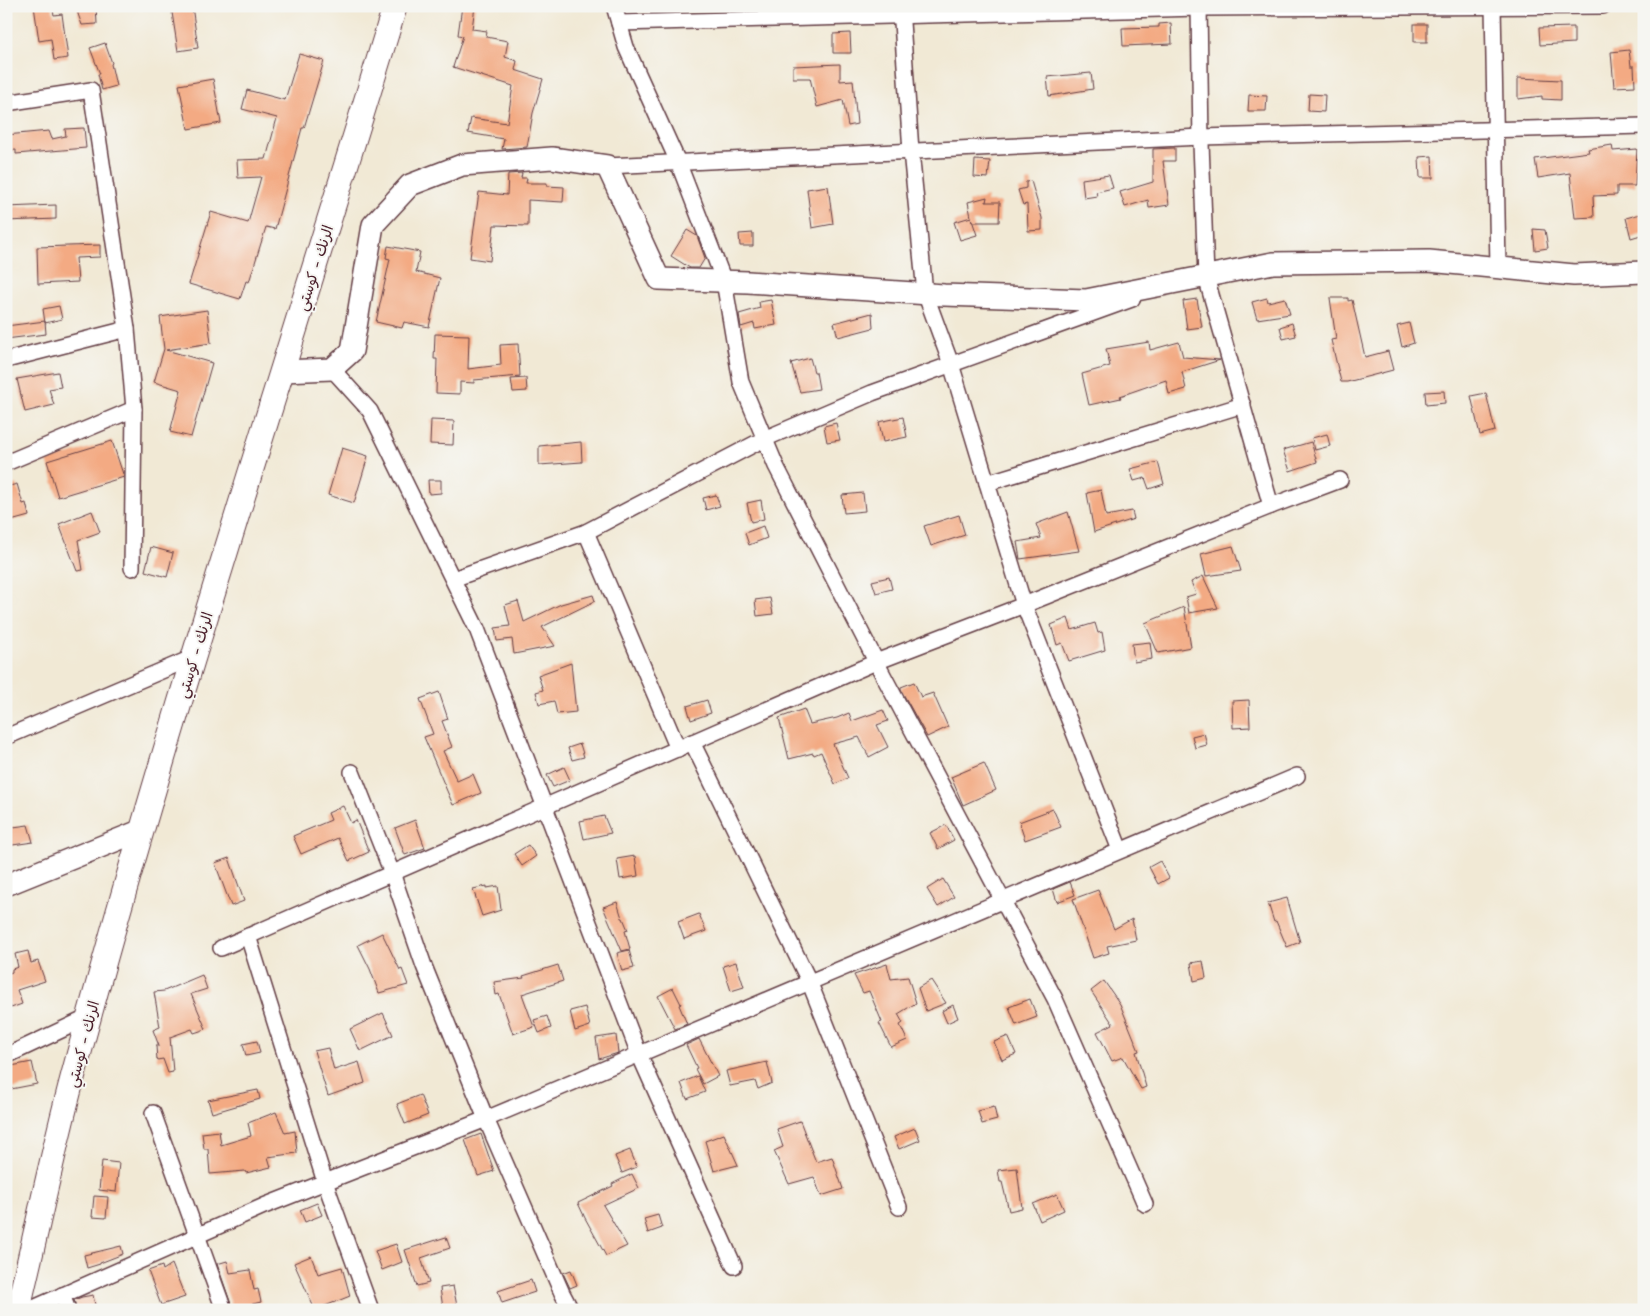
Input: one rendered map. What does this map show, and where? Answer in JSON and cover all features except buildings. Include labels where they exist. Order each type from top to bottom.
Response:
[{"type":"main road","name":"الرنك - كوستي","points":[[19,1310],[73,1076],[142,830],[395,6]]},
{"type":"street","points":[[614,6],[626,47],[678,162],[724,281],[741,382],[764,439],[876,662],[1055,999],[1145,1204]]},
{"type":"street","points":[[619,23],[901,11],[1199,7],[1603,6]]},
{"type":"street","points":[[1199,7],[1206,276],[1271,506]]},
{"type":"street","points":[[1493,7],[1498,267]]},
{"type":"street","points":[[901,11],[911,151],[925,293],[951,364],[1024,605],[1120,850]]},
{"type":"street","points":[[6,103],[91,90],[127,329],[134,409],[132,568]]},
{"type":"street","points":[[283,371],[332,369],[352,351],[373,224],[410,185],[462,165],[552,158],[607,166],[1201,137],[1644,126]]},
{"type":"street","points":[[607,166],[659,279],[1086,300],[1273,263],[1429,261],[1574,275],[1644,272]]},
{"type":"street","points":[[453,579],[586,532],[764,439],[872,393],[1178,282]]},
{"type":"street","points":[[6,360],[127,329]]},
{"type":"street","points":[[332,369],[370,411],[477,629],[639,1054],[734,1266]]},
{"type":"street","points":[[987,483],[1243,405]]},
{"type":"street","points":[[6,463],[134,409]]},
{"type":"street","points":[[221,948],[876,662],[1340,480]]},
{"type":"street","points":[[586,532],[678,749]]},
{"type":"street","points":[[7,732],[194,657]]},
{"type":"street","points":[[692,742],[809,981],[899,1207]]},
{"type":"street","points":[[352,772],[392,873],[424,966],[486,1119],[571,1310]]},
{"type":"street","points":[[29,1310],[264,1206],[486,1119],[1297,776]]},
{"type":"street","points":[[6,885],[142,830]]},
{"type":"street","points":[[248,936],[325,1182],[371,1310]]},
{"type":"street","points":[[6,1056],[91,1016]]},
{"type":"street","points":[[153,1113],[224,1310]]},
{"type":"street","points":[[62,1295],[68,1310]]}]
